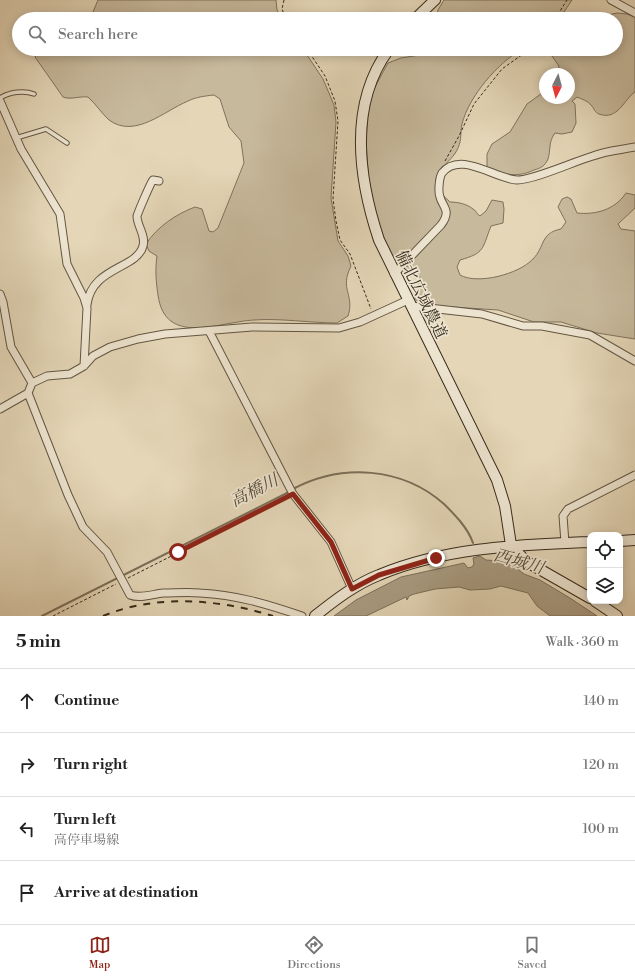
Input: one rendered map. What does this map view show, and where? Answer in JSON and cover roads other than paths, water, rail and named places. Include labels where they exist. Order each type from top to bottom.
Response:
[{"type":"street","points":[[422,12],[435,0]]},
{"type":"street","points":[[611,0],[635,13]]},
{"type":"street","name":"備北広域農道","points":[[384,56],[378,64],[367,88],[361,114],[361,138],[369,208],[379,240],[394,274],[410,303],[497,480],[505,506],[512,545]]},
{"type":"street","points":[[0,101],[15,138],[57,208],[67,264],[84,298],[87,308]]},
{"type":"street","points":[[394,274],[441,225],[445,218],[446,212],[439,196],[441,174],[449,167],[463,165],[517,180],[594,155],[635,147]]},
{"type":"street","points":[[84,366],[89,295],[94,285],[111,271],[134,258],[142,248],[143,238],[137,216],[148,194],[150,184],[153,180],[159,181]]},
{"type":"street","points":[[0,294],[3,302],[11,348],[32,383]]},
{"type":"street","points":[[0,409],[28,393],[32,383],[47,376],[70,374],[84,366],[93,356],[110,347],[138,339],[165,334],[252,327],[329,330],[348,326],[374,315],[410,303],[482,314],[523,326],[542,326],[590,335],[635,361]]},
{"type":"street","points":[[209,331],[292,492],[331,542],[352,589]]},
{"type":"street","points":[[28,393],[68,495],[84,527],[107,552],[130,595],[162,593],[231,595],[252,599],[302,616]]},
{"type":"street","points":[[565,543],[563,516],[568,509],[635,475]]},
{"type":"street","points":[[623,541],[635,540]]},
{"type":"street","points":[[315,616],[352,589],[379,575],[411,564],[461,552],[512,545],[587,542]]},
{"type":"street","points":[[512,545],[527,562],[587,596]]},
{"type":"street","points":[[600,604],[618,616]]},
{"type":"lane","points":[[0,98],[22,91],[34,94]]},
{"type":"lane","points":[[15,138],[46,129],[67,143]]},
{"type":"waterway","name":"高橋川","points":[[293,489],[331,475],[371,473],[391,476],[410,482],[444,504],[465,527],[473,543]]},
{"type":"waterway","name":"高橋川","points":[[42,616],[289,492]]},
{"type":"railway","points":[[103,616],[144,604],[188,601],[231,606],[273,616]]},
{"type":"water label","name":"西城川","points":[[519,561]]}]
